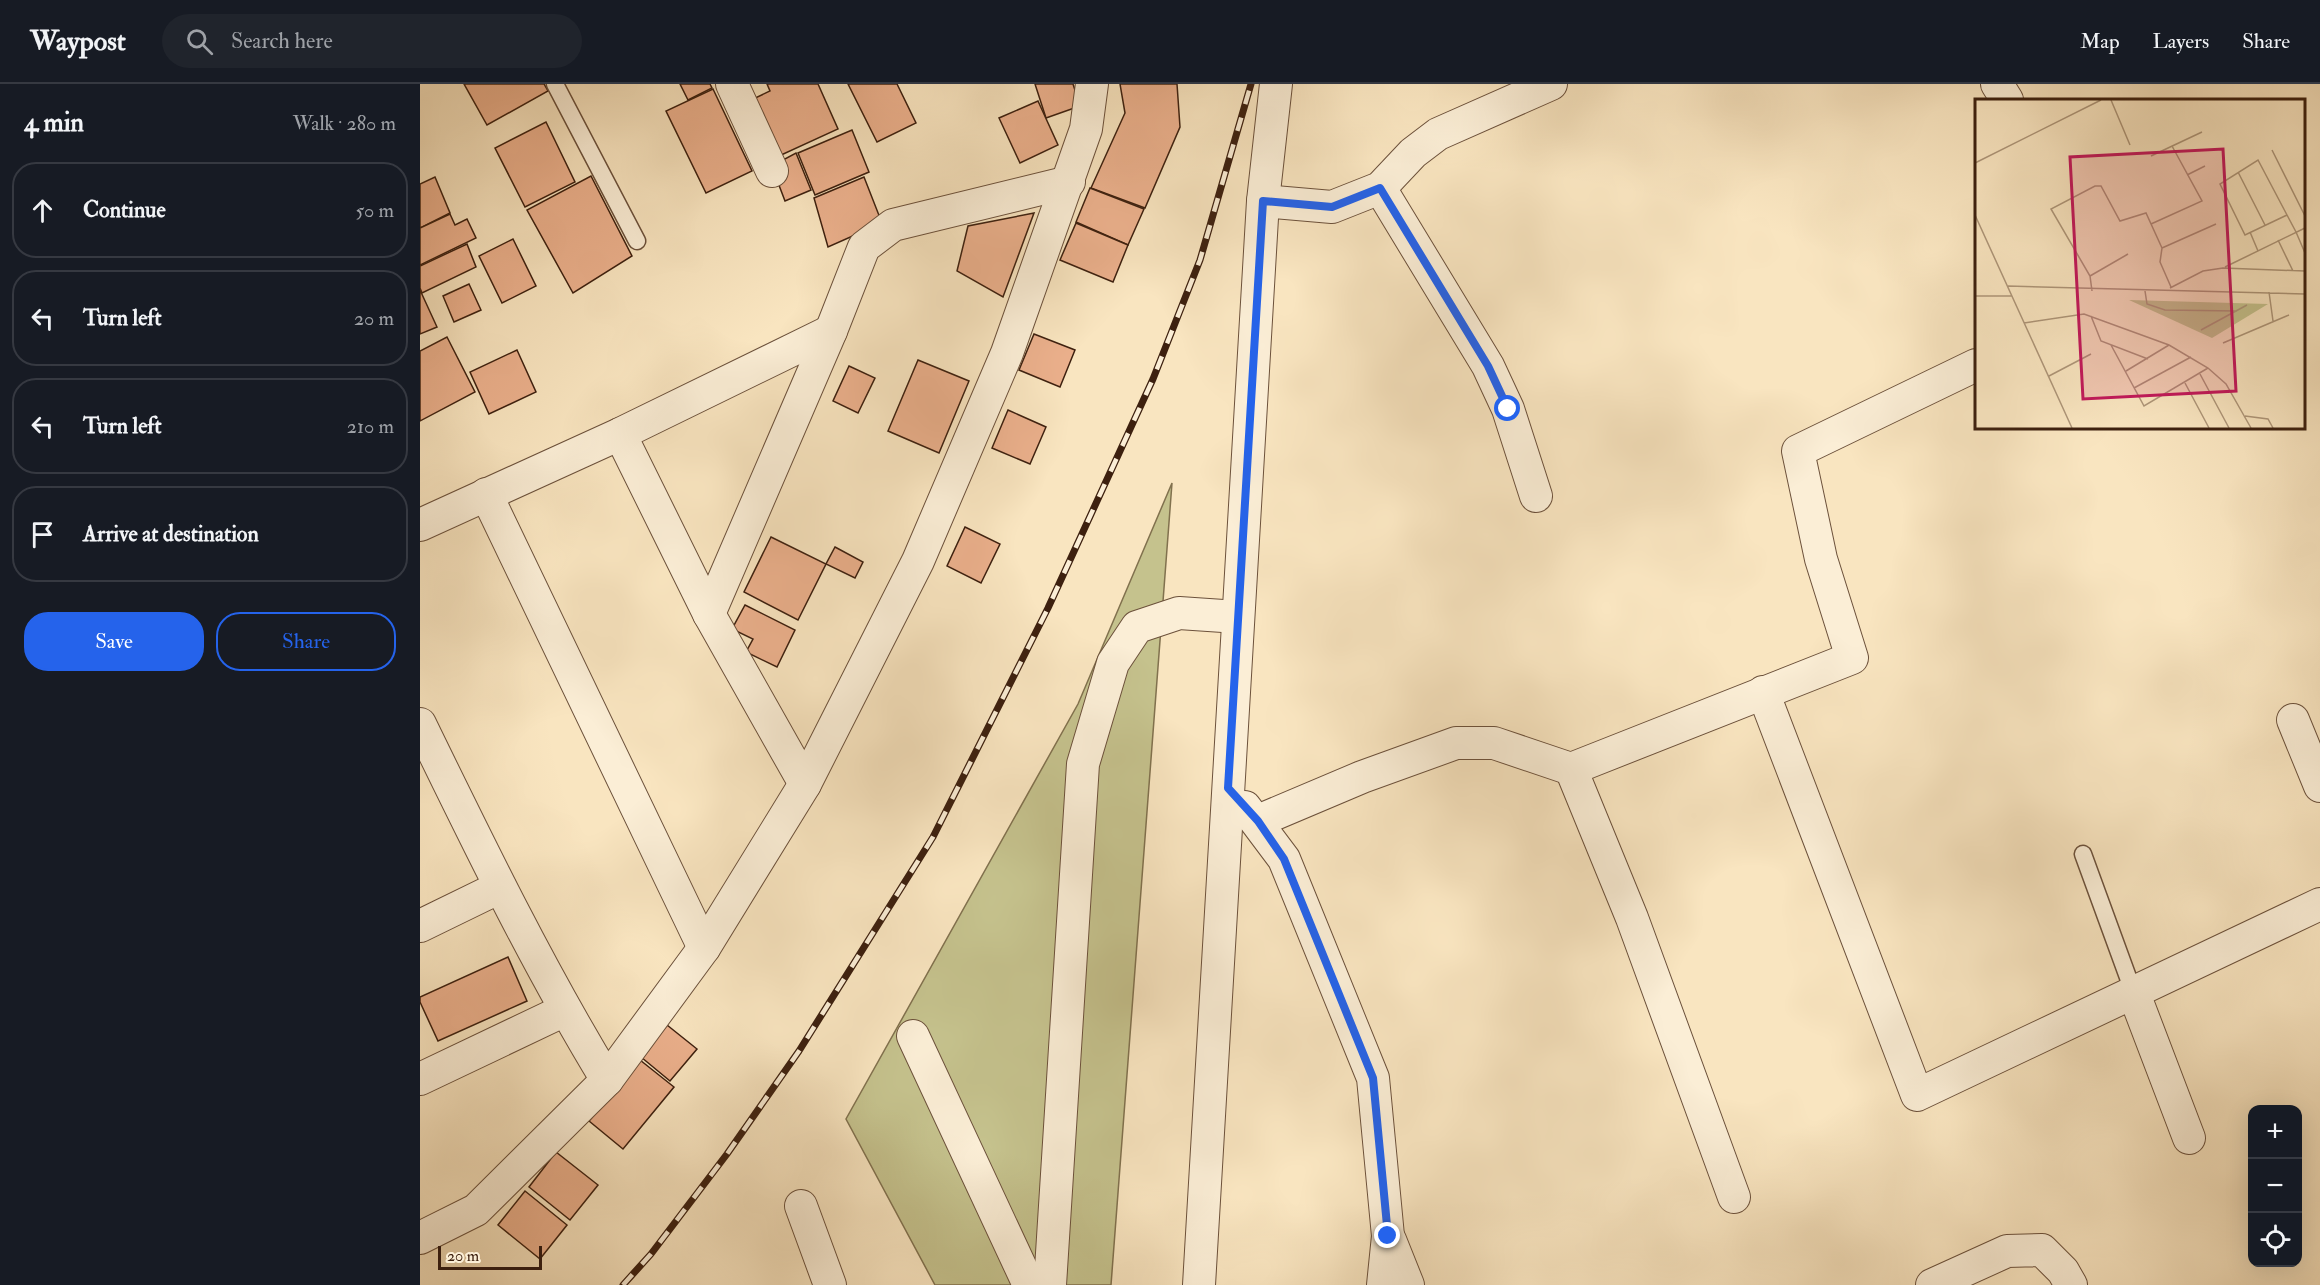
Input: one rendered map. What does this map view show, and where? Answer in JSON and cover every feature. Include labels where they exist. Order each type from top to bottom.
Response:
[{"type":"street","points":[[732,84],[772,171]]},
{"type":"street","points":[[420,1238],[476,1210],[608,1080],[704,948],[805,784],[918,561],[1007,353],[1086,129],[1092,84]]},
{"type":"street","points":[[1198,1285],[1263,201],[1276,84]]},
{"type":"street","points":[[1263,201],[1332,207],[1380,188],[1413,153],[1438,134],[1551,84]]},
{"type":"street","points":[[1997,84],[2006,99]]},
{"type":"street","points":[[709,614],[831,331],[864,248],[893,225],[1069,182]]},
{"type":"street","points":[[1380,188],[1488,366],[1508,409],[1536,496]]},
{"type":"street","points":[[420,525],[620,434],[831,331]]},
{"type":"street","points":[[1258,821],[1362,777],[1456,743],[1494,743],[1571,769],[1852,657],[1821,559],[1798,451],[1975,366]]},
{"type":"street","points":[[620,434],[709,614],[805,784]]},
{"type":"street","points":[[486,494],[704,948]]},
{"type":"street","points":[[1050,1285],[1083,764],[1113,663],[1137,627],[1179,613],[1238,618]]},
{"type":"street","points":[[1763,692],[1917,1095],[2320,904]]},
{"type":"street","points":[[2294,720],[2320,786]]},
{"type":"street","points":[[420,724],[500,887],[565,1010],[608,1080]]},
{"type":"street","points":[[1571,769],[1632,918],[1734,1197]]},
{"type":"street","points":[[1228,788],[1258,821],[1284,859],[1373,1078],[1388,1236],[1383,1285]]},
{"type":"street","points":[[420,926],[500,887]]},
{"type":"street","points":[[2133,991],[2188,1138]]},
{"type":"street","points":[[420,1079],[565,1010]]},
{"type":"street","points":[[913,1036],[1029,1285]]},
{"type":"street","points":[[801,1206],[831,1285]]},
{"type":"street","points":[[1388,1236],[1408,1285]]},
{"type":"street","points":[[1932,1285],[2007,1251],[2042,1250],[2063,1270],[2072,1285]]},
{"type":"lane","points":[[555,84],[637,241]]},
{"type":"lane","points":[[2082,854],[2133,991]]},
{"type":"shaded area","points":[[1172,483],[1111,1285],[935,1285],[846,1119],[1078,704]]},
{"type":"building","points":[[464,84],[544,84],[548,91],[487,125]]},
{"type":"building","points":[[680,84],[710,84],[712,88],[688,100]]},
{"type":"building","points":[[767,84],[818,84],[838,129],[779,156],[753,99],[770,91]]},
{"type":"building","points":[[848,84],[897,84],[916,123],[877,142]]},
{"type":"building","points":[[1035,84],[1073,84],[1080,106],[1046,118]]},
{"type":"building","points":[[1120,84],[1177,84],[1180,127],[1145,208],[1091,188],[1125,113]]},
{"type":"building","points":[[713,89],[752,171],[706,193],[666,111]]},
{"type":"building","points":[[1038,101],[1058,145],[1020,163],[999,118]]},
{"type":"building","points":[[546,122],[575,182],[525,207],[495,148]]},
{"type":"building","points":[[852,130],[869,172],[815,195],[798,153]]},
{"type":"building","points":[[796,153],[811,190],[785,201],[774,172],[781,161]]},
{"type":"building","points":[[591,176],[632,256],[573,293],[527,210]]},
{"type":"building","points":[[435,177],[450,213],[420,228],[420,184]]},
{"type":"building","points":[[864,177],[882,223],[828,247],[814,198]]},
{"type":"building","points":[[1090,188],[1144,209],[1128,245],[1076,222]]},
{"type":"building","points":[[1034,213],[1003,297],[957,271],[968,226]]},
{"type":"building","points":[[450,214],[455,225],[467,219],[476,238],[420,265],[420,228]]},
{"type":"building","points":[[1076,223],[1128,245],[1113,282],[1060,260]]},
{"type":"building","points":[[513,239],[536,286],[502,303],[479,256]]},
{"type":"building","points":[[467,244],[476,267],[422,293],[420,266]]},
{"type":"building","points":[[469,284],[481,310],[454,322],[443,296]]},
{"type":"building","points":[[420,290],[437,327],[420,334]]},
{"type":"building","points":[[1034,334],[1075,350],[1060,387],[1019,370]]},
{"type":"building","points":[[447,337],[475,392],[420,421],[420,351]]},
{"type":"building","points":[[517,350],[536,392],[489,414],[470,372]]},
{"type":"building","points":[[918,360],[969,381],[939,453],[888,431]]},
{"type":"building","points":[[849,366],[875,378],[858,413],[833,401]]},
{"type":"building","points":[[1008,410],[1046,427],[1030,464],[992,448]]},
{"type":"building","points":[[965,527],[1000,544],[981,583],[947,566]]},
{"type":"building","points":[[771,537],[826,564],[798,620],[744,592]]},
{"type":"building","points":[[835,547],[863,562],[855,578],[826,564]]},
{"type":"building","points":[[745,605],[795,630],[777,667],[746,652],[753,639],[732,629]]},
{"type":"building","points":[[508,957],[527,1001],[438,1041],[420,1002],[420,997]]},
{"type":"building","points":[[667,1025],[697,1049],[670,1081],[641,1057]]},
{"type":"building","points":[[640,1060],[674,1087],[623,1149],[589,1121]]},
{"type":"building","points":[[556,1152],[598,1185],[570,1220],[529,1187]]},
{"type":"building","points":[[525,1191],[567,1225],[540,1259],[498,1225]]},
{"type":"railway","points":[[623,1285],[651,1254],[727,1154],[799,1051],[933,837],[1048,608],[1153,379],[1200,260],[1251,84]]},
{"type":"route","points":[[1388,1236],[1373,1078],[1284,859],[1258,821],[1228,788],[1263,201],[1332,207],[1380,188],[1488,366],[1508,409]]}]
